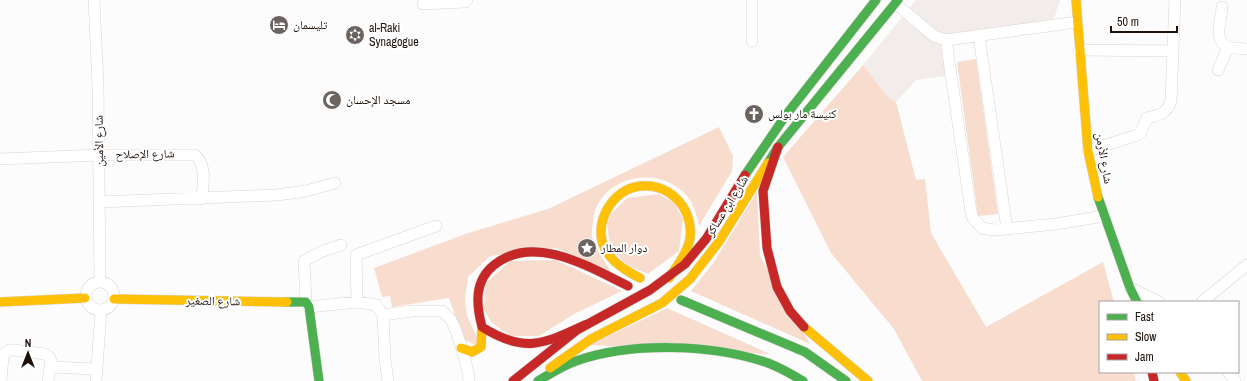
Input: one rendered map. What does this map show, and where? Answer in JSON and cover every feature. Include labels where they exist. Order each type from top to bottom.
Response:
[{"type":"main road","name":"شارع ابن عساكر","points":[[513,381],[587,324],[619,308],[670,278],[686,263],[711,231],[757,155],[876,0]]},
{"type":"main road","name":"شارع الأرمن","points":[[1068,0],[1076,17]]},
{"type":"main road","name":"شارع الأرمن","points":[[1076,0],[1076,17],[1088,151],[1094,182],[1104,216],[1130,288],[1136,301]]},
{"type":"main road","name":"شارع ابن عساكر","points":[[535,381],[558,362],[591,339],[662,302],[690,279],[718,243],[778,147],[897,2]]},
{"type":"main road","points":[[778,147],[764,187],[765,235],[769,265],[782,298],[798,321],[818,341],[868,381]]},
{"type":"main road","points":[[640,278],[620,268],[603,248],[600,235],[606,206],[615,196],[634,187],[646,186],[671,192],[681,202],[689,218],[690,238],[681,260],[670,278]]},
{"type":"main road","points":[[462,348],[472,352],[481,347],[482,327],[477,310],[478,286],[482,277],[502,258],[516,253],[542,252],[561,256],[628,286]]},
{"type":"main road","points":[[1130,288],[1134,301]]},
{"type":"main road","points":[[0,302],[85,298]]},
{"type":"main road","name":"شارع الصغير","points":[[114,299],[308,305]]},
{"type":"main road","points":[[730,331],[677,303],[806,352],[846,381]]},
{"type":"main road","points":[[308,305],[319,381]]},
{"type":"main road","points":[[482,327],[507,342],[529,345],[558,338],[587,324]]},
{"type":"main road","points":[[538,381],[576,361],[604,354],[638,350],[688,349],[720,351],[766,362],[803,381]]},
{"type":"street","name":"شارع الأمين","points":[[94,0],[98,86],[100,282]]},
{"type":"street","points":[[423,4],[465,2],[467,0]]},
{"type":"street","points":[[752,0],[752,41]]},
{"type":"street","points":[[1088,151],[1137,135],[1141,132],[1147,118],[1165,112],[1171,101],[1175,0]]},
{"type":"street","points":[[897,2],[934,36],[946,40],[979,36],[1076,17]]},
{"type":"street","points":[[1222,7],[1219,36],[1228,47],[1247,49]]},
{"type":"street","points":[[979,36],[1007,229]]},
{"type":"street","points":[[946,40],[973,218],[982,228],[988,230],[1056,224],[1104,216]]},
{"type":"street","points":[[1218,70],[1228,47]]},
{"type":"street","points":[[1079,50],[1172,51]]},
{"type":"street","name":"شارع الإصلاح","points":[[0,159],[99,155],[195,155],[203,166],[202,199]]},
{"type":"street","points":[[99,202],[202,199],[292,193],[335,183]]},
{"type":"street","points":[[357,302],[356,255],[436,226]]},
{"type":"street","points":[[341,245],[323,251],[304,261],[308,305],[357,302],[376,305],[382,315],[388,381]]},
{"type":"street","points":[[1203,301],[1247,265]]},
{"type":"street","points":[[100,282],[109,285],[112,289],[114,299],[110,307],[101,311],[89,306],[85,298],[88,287],[100,282]]},
{"type":"street","points":[[1130,288],[1157,301]]},
{"type":"street","points":[[96,381],[101,311]]},
{"type":"street","points":[[382,315],[412,311],[442,311],[451,320],[462,348],[469,375],[469,381]]},
{"type":"street","points":[[1,381],[1,365],[3,355],[9,350],[14,350],[45,354],[49,357],[50,367],[48,381]]},
{"type":"street","points":[[50,367],[96,369]]},
{"type":"street","points":[[1229,373],[1235,381]]},
{"type":"shaded area","points":[[916,0],[1060,0],[1053,22],[954,44],[945,76],[916,80],[896,102],[887,96],[863,65]]},
{"type":"shaded area","points":[[976,59],[998,214],[978,216],[957,62]]},
{"type":"shaded area","points":[[863,65],[887,96],[896,102],[916,180],[925,179],[931,233],[986,327],[1103,262],[1114,301],[1099,301],[1099,373],[1133,373],[1136,381],[922,381],[894,329],[831,253],[783,157]]},
{"type":"shaded area","points":[[719,127],[733,156],[732,171],[699,226],[692,203],[679,188],[665,181],[649,178],[634,179],[619,184],[607,193],[598,205],[593,221],[592,231],[595,246],[611,272],[556,248],[490,256],[468,277],[465,299],[467,316],[477,337],[478,346],[463,339],[449,298],[392,307],[390,296],[382,297],[374,268],[468,233],[548,209]]},
{"type":"shaded area","points":[[757,192],[760,256],[810,344],[691,291],[714,262]]},
{"type":"shaded area","points":[[659,194],[674,203],[683,219],[679,251],[648,274],[627,265],[610,247],[607,223],[611,214],[627,198]]},
{"type":"shaded area","points":[[556,260],[622,291],[574,314],[539,336],[511,336],[492,323],[484,310],[485,284],[510,261]]},
{"type":"shaded area","points":[[667,308],[770,354],[590,345]]},
{"type":"traffic: fast","points":[[745,175],[786,115],[876,0]]},
{"type":"traffic: fast","points":[[768,163],[778,147],[898,0]]},
{"type":"traffic: fast","points":[[1098,197],[1130,288],[1136,301]]},
{"type":"traffic: fast","points":[[681,300],[805,352],[846,381]]},
{"type":"traffic: fast","points":[[287,302],[306,302],[309,307],[319,381]]},
{"type":"traffic: fast","points":[[538,381],[556,370],[576,361],[598,355],[645,348],[696,349],[743,356],[775,366],[803,381]]},
{"type":"traffic: slow","points":[[1076,0],[1088,151],[1098,197]]},
{"type":"traffic: slow","points":[[550,368],[591,339],[662,303],[690,279],[718,243],[768,163]]},
{"type":"traffic: slow","points":[[640,278],[613,260],[607,252],[601,233],[605,213],[617,196],[635,187],[647,186],[668,192],[683,206],[688,216],[690,227],[689,243],[682,259],[669,278]]},
{"type":"traffic: slow","points":[[0,302],[85,298]]},
{"type":"traffic: slow","points":[[114,299],[287,302]]},
{"type":"traffic: slow","points":[[461,348],[472,352],[481,347],[482,327]]},
{"type":"traffic: slow","points":[[804,327],[868,381]]},
{"type":"traffic: slow","points":[[1181,373],[1186,381]]},
{"type":"traffic: jam","points":[[778,147],[763,191],[767,248],[777,287],[790,311],[804,327]]},
{"type":"traffic: jam","points":[[513,381],[577,330],[650,290],[685,264],[706,239],[745,175]]},
{"type":"traffic: jam","points":[[587,324],[546,341],[534,343],[510,341],[482,327],[478,293],[483,278],[487,271],[494,265],[510,256],[526,252],[561,256],[596,270],[628,286]]},
{"type":"traffic: jam","points":[[1152,373],[1154,381]]},
{"type":"place","name":"تليسمان","points":[[279,25]]},
{"type":"place","name":"al-Raki Synagogue","points":[[355,35]]},
{"type":"place","name":"مسجد الإحسان","points":[[332,100]]},
{"type":"place","name":"كنيسة مار بولس","points":[[754,114]]},
{"type":"place","name":"دوار المطار","points":[[587,248]]}]
